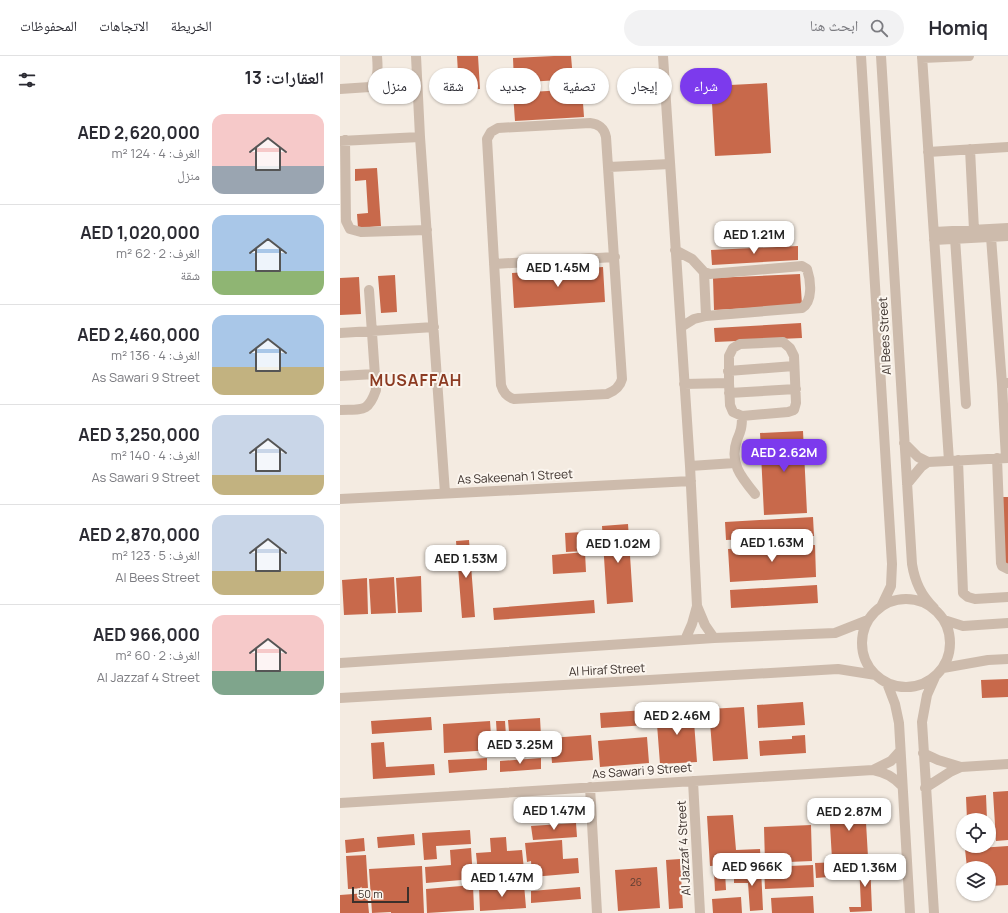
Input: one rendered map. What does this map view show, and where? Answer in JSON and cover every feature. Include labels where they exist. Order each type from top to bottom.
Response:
[{"type":"street","points":[[340,89],[370,87],[375,81],[379,72],[377,56]]},
{"type":"street","points":[[416,56],[420,137],[445,493]]},
{"type":"street","points":[[662,56],[690,466],[697,606],[692,624],[685,640]]},
{"type":"street","name":"Al Bees Street","points":[[861,56],[892,571],[888,593],[881,607]]},
{"type":"street","name":"Al Bees Street","points":[[881,56],[913,572],[919,588],[934,608]]},
{"type":"street","points":[[969,56],[922,57],[934,236],[954,461],[963,593],[968,597],[975,599],[1008,597]]},
{"type":"street","points":[[594,124],[602,128],[606,137],[609,167],[622,374],[621,383],[615,390],[607,394],[518,400],[510,398],[504,392],[501,384],[486,143],[487,139],[491,132],[498,128],[594,124]]},
{"type":"street","points":[[420,137],[342,140],[346,221],[350,229],[361,232],[427,230]]},
{"type":"street","points":[[928,152],[1008,147]]},
{"type":"street","points":[[970,149],[974,230]]},
{"type":"street","points":[[609,167],[670,164]]},
{"type":"street","points":[[934,236],[974,230],[1008,228]]},
{"type":"street","points":[[934,236],[955,238],[1008,236]]},
{"type":"street","points":[[991,237],[1005,383],[1006,424],[1003,458],[1001,563],[1004,568],[1008,569]]},
{"type":"street","points":[[955,238],[966,404]]},
{"type":"street","points":[[675,250],[692,259],[704,272],[715,275],[802,266],[807,269],[809,275],[809,299],[807,305],[802,308],[706,316],[694,319],[681,327]]},
{"type":"street","points":[[494,264],[614,256]]},
{"type":"street","points":[[704,272],[706,316]]},
{"type":"street","points":[[340,410],[364,409],[370,404],[376,390],[369,290]]},
{"type":"street","points":[[340,333],[434,327]]},
{"type":"street","points":[[783,342],[790,348],[794,356],[794,366],[796,403],[794,410],[788,412],[742,416],[733,412],[730,406],[728,371],[729,356],[733,348],[740,344],[783,342]]},
{"type":"street","points":[[728,371],[794,366]]},
{"type":"street","points":[[340,376],[375,374]]},
{"type":"street","points":[[684,384],[729,388],[796,389]]},
{"type":"street","points":[[742,416],[741,432],[734,453],[735,463],[745,481],[755,494]]},
{"type":"street","points":[[904,443],[918,457],[928,462],[1003,458]]},
{"type":"street","points":[[907,484],[921,467],[928,462]]},
{"type":"street","points":[[690,466],[735,463]]},
{"type":"street","name":"As Sakeenah 1 Street","points":[[340,499],[691,482]]},
{"type":"street","points":[[908,599],[922,601],[934,608],[944,620],[949,632],[951,644],[948,657],[943,668],[935,677],[924,684],[912,687],[887,683],[876,675],[867,663],[862,649],[863,634],[868,620],[881,607],[894,601],[908,599]]},
{"type":"street","points":[[697,606],[705,625],[714,638]]},
{"type":"street","name":"Al Hiraf Street","points":[[340,663],[714,638],[835,633],[868,620]]},
{"type":"street","points":[[944,620],[963,626],[1008,623]]},
{"type":"street","points":[[943,668],[1008,658]]},
{"type":"street","name":"Al Hiraf Street","points":[[340,698],[838,669],[876,675]]},
{"type":"street","points":[[934,913],[922,722],[927,695],[935,677]]},
{"type":"street","points":[[887,683],[899,723],[910,913]]},
{"type":"street","name":"As Sawari 9 Street","points":[[873,770],[891,761],[900,751]]},
{"type":"street","points":[[923,753],[938,760],[960,767],[1008,764]]},
{"type":"street","points":[[925,788],[960,767]]},
{"type":"street","name":"As Sawari 9 Street","points":[[340,803],[873,770],[880,771],[892,777],[902,786]]},
{"type":"street","name":"Al Jazzaf 4 Street","points":[[693,781],[700,913]]},
{"type":"street","points":[[590,787],[597,913]]},
{"type":"building","points":[[457,56],[478,56],[480,89],[478,89],[478,68],[458,68]]},
{"type":"building","points":[[571,56],[572,68],[549,68],[549,81],[541,81],[541,68],[513,68],[513,58]]},
{"type":"building","points":[[767,83],[771,153],[715,156],[712,104],[732,104],[732,85]]},
{"type":"building","points":[[541,91],[549,91],[549,104],[583,104],[584,117],[515,121],[514,104],[541,104]]},
{"type":"building","points":[[377,168],[381,226],[358,228],[357,214],[368,213],[366,180],[355,181],[355,169]]},
{"type":"building","points":[[798,246],[798,260],[712,265],[711,250]]},
{"type":"building","points":[[603,267],[605,302],[514,308],[512,273]]},
{"type":"building","points":[[800,274],[802,305],[714,310],[713,278]]},
{"type":"building","points":[[395,275],[397,312],[381,313],[378,276]]},
{"type":"building","points":[[359,277],[361,314],[340,315],[340,278]]},
{"type":"building","points":[[801,323],[802,338],[715,342],[714,328]]},
{"type":"building","points":[[803,431],[807,513],[764,515],[760,433]]},
{"type":"building","points":[[1000,497],[1008,497],[1008,565],[1004,565]]},
{"type":"building","points":[[813,517],[814,536],[726,540],[725,522]]},
{"type":"building","points":[[628,524],[633,602],[607,604],[602,526]]},
{"type":"building","points":[[583,532],[585,551],[566,552],[565,533]]},
{"type":"building","points":[[469,540],[475,617],[462,618],[456,541]]},
{"type":"building","points":[[815,545],[816,577],[730,582],[728,549]]},
{"type":"building","points":[[585,552],[586,572],[553,574],[552,555]]},
{"type":"building","points":[[421,576],[422,612],[398,613],[396,578]]},
{"type":"building","points":[[394,577],[396,613],[371,614],[369,579]]},
{"type":"building","points":[[367,578],[368,614],[344,615],[342,580]]},
{"type":"building","points":[[817,585],[818,603],[731,608],[730,590]]},
{"type":"building","points":[[594,600],[595,613],[494,620],[493,608]]},
{"type":"building","points":[[1008,679],[1008,697],[982,698],[981,680]]},
{"type":"building","points":[[803,702],[805,725],[758,728],[757,705]]},
{"type":"building","points":[[744,707],[748,759],[713,761],[709,709]]},
{"type":"building","points":[[693,708],[697,762],[660,764],[656,711]]},
{"type":"building","points":[[646,710],[647,725],[601,728],[600,713]]},
{"type":"building","points":[[431,717],[432,730],[372,734],[371,721]]},
{"type":"building","points":[[540,718],[542,754],[511,756],[508,720]]},
{"type":"building","points":[[490,721],[492,750],[444,753],[443,724]]},
{"type":"building","points":[[496,721],[505,721],[506,736],[497,737]]},
{"type":"building","points":[[591,735],[593,760],[552,763],[550,738]]},
{"type":"building","points":[[805,735],[806,753],[760,756],[759,741],[792,739],[792,736]]},
{"type":"building","points":[[647,737],[649,763],[600,767],[598,741]]},
{"type":"building","points":[[384,742],[386,767],[434,764],[435,775],[373,779],[371,743]]},
{"type":"building","points":[[487,758],[487,770],[449,773],[448,760]]},
{"type":"building","points":[[541,758],[541,769],[500,772],[500,761]]},
{"type":"building","points":[[1008,791],[1008,840],[996,841],[996,813],[994,813],[993,792]]},
{"type":"building","points":[[986,795],[987,813],[967,813],[966,797]]},
{"type":"building","points":[[865,805],[868,857],[832,859],[829,808]]},
{"type":"building","points":[[733,815],[736,850],[760,849],[761,863],[710,866],[707,816]]},
{"type":"building","points":[[576,823],[577,837],[533,840],[531,826]]},
{"type":"building","points":[[811,825],[812,861],[765,863],[764,827]]},
{"type":"building","points":[[470,830],[471,844],[436,846],[437,859],[424,860],[422,833]]},
{"type":"building","points":[[414,834],[415,845],[378,848],[377,837]]},
{"type":"building","points":[[506,837],[507,851],[522,850],[524,870],[478,873],[476,853],[491,852],[490,838]]},
{"type":"building","points":[[364,838],[365,851],[346,853],[345,840]]},
{"type":"building","points":[[562,840],[563,859],[578,858],[579,873],[532,877],[531,861],[527,862],[525,843]]},
{"type":"building","points":[[1008,846],[1008,885],[996,886],[996,861],[966,861],[965,853],[996,853],[996,847]]},
{"type":"building","points":[[471,848],[473,879],[426,883],[425,867],[451,865],[450,850]]},
{"type":"building","points":[[366,855],[368,888],[348,889],[346,856]]},
{"type":"building","points":[[680,859],[683,908],[669,909],[666,860]]},
{"type":"building","points":[[870,861],[872,911],[850,912],[849,907],[861,907],[859,862]]},
{"type":"building","points":[[840,862],[841,876],[816,878],[815,863]]},
{"type":"building","points":[[813,865],[814,887],[765,889],[764,867]]},
{"type":"building","points":[[422,866],[424,913],[372,913],[369,869]]},
{"type":"building","points":[[657,867],[660,908],[618,911],[615,870]]},
{"type":"building","points":[[761,869],[763,910],[750,911],[748,883],[734,883],[734,871]]},
{"type":"building","points":[[725,871],[726,890],[715,891],[714,872]]},
{"type":"building","points":[[524,884],[526,908],[480,911],[479,887]]},
{"type":"building","points":[[473,885],[474,910],[427,913],[426,889]]},
{"type":"building","points":[[580,887],[581,899],[531,903],[531,891]]},
{"type":"building","points":[[367,893],[369,913],[340,913],[340,895]]},
{"type":"building","points":[[813,896],[814,913],[772,913],[771,898]]},
{"type":"building","points":[[741,897],[742,913],[713,913],[712,899]]},
{"type":"district","name":"MUSAFFAH","points":[[416,380]]}]
